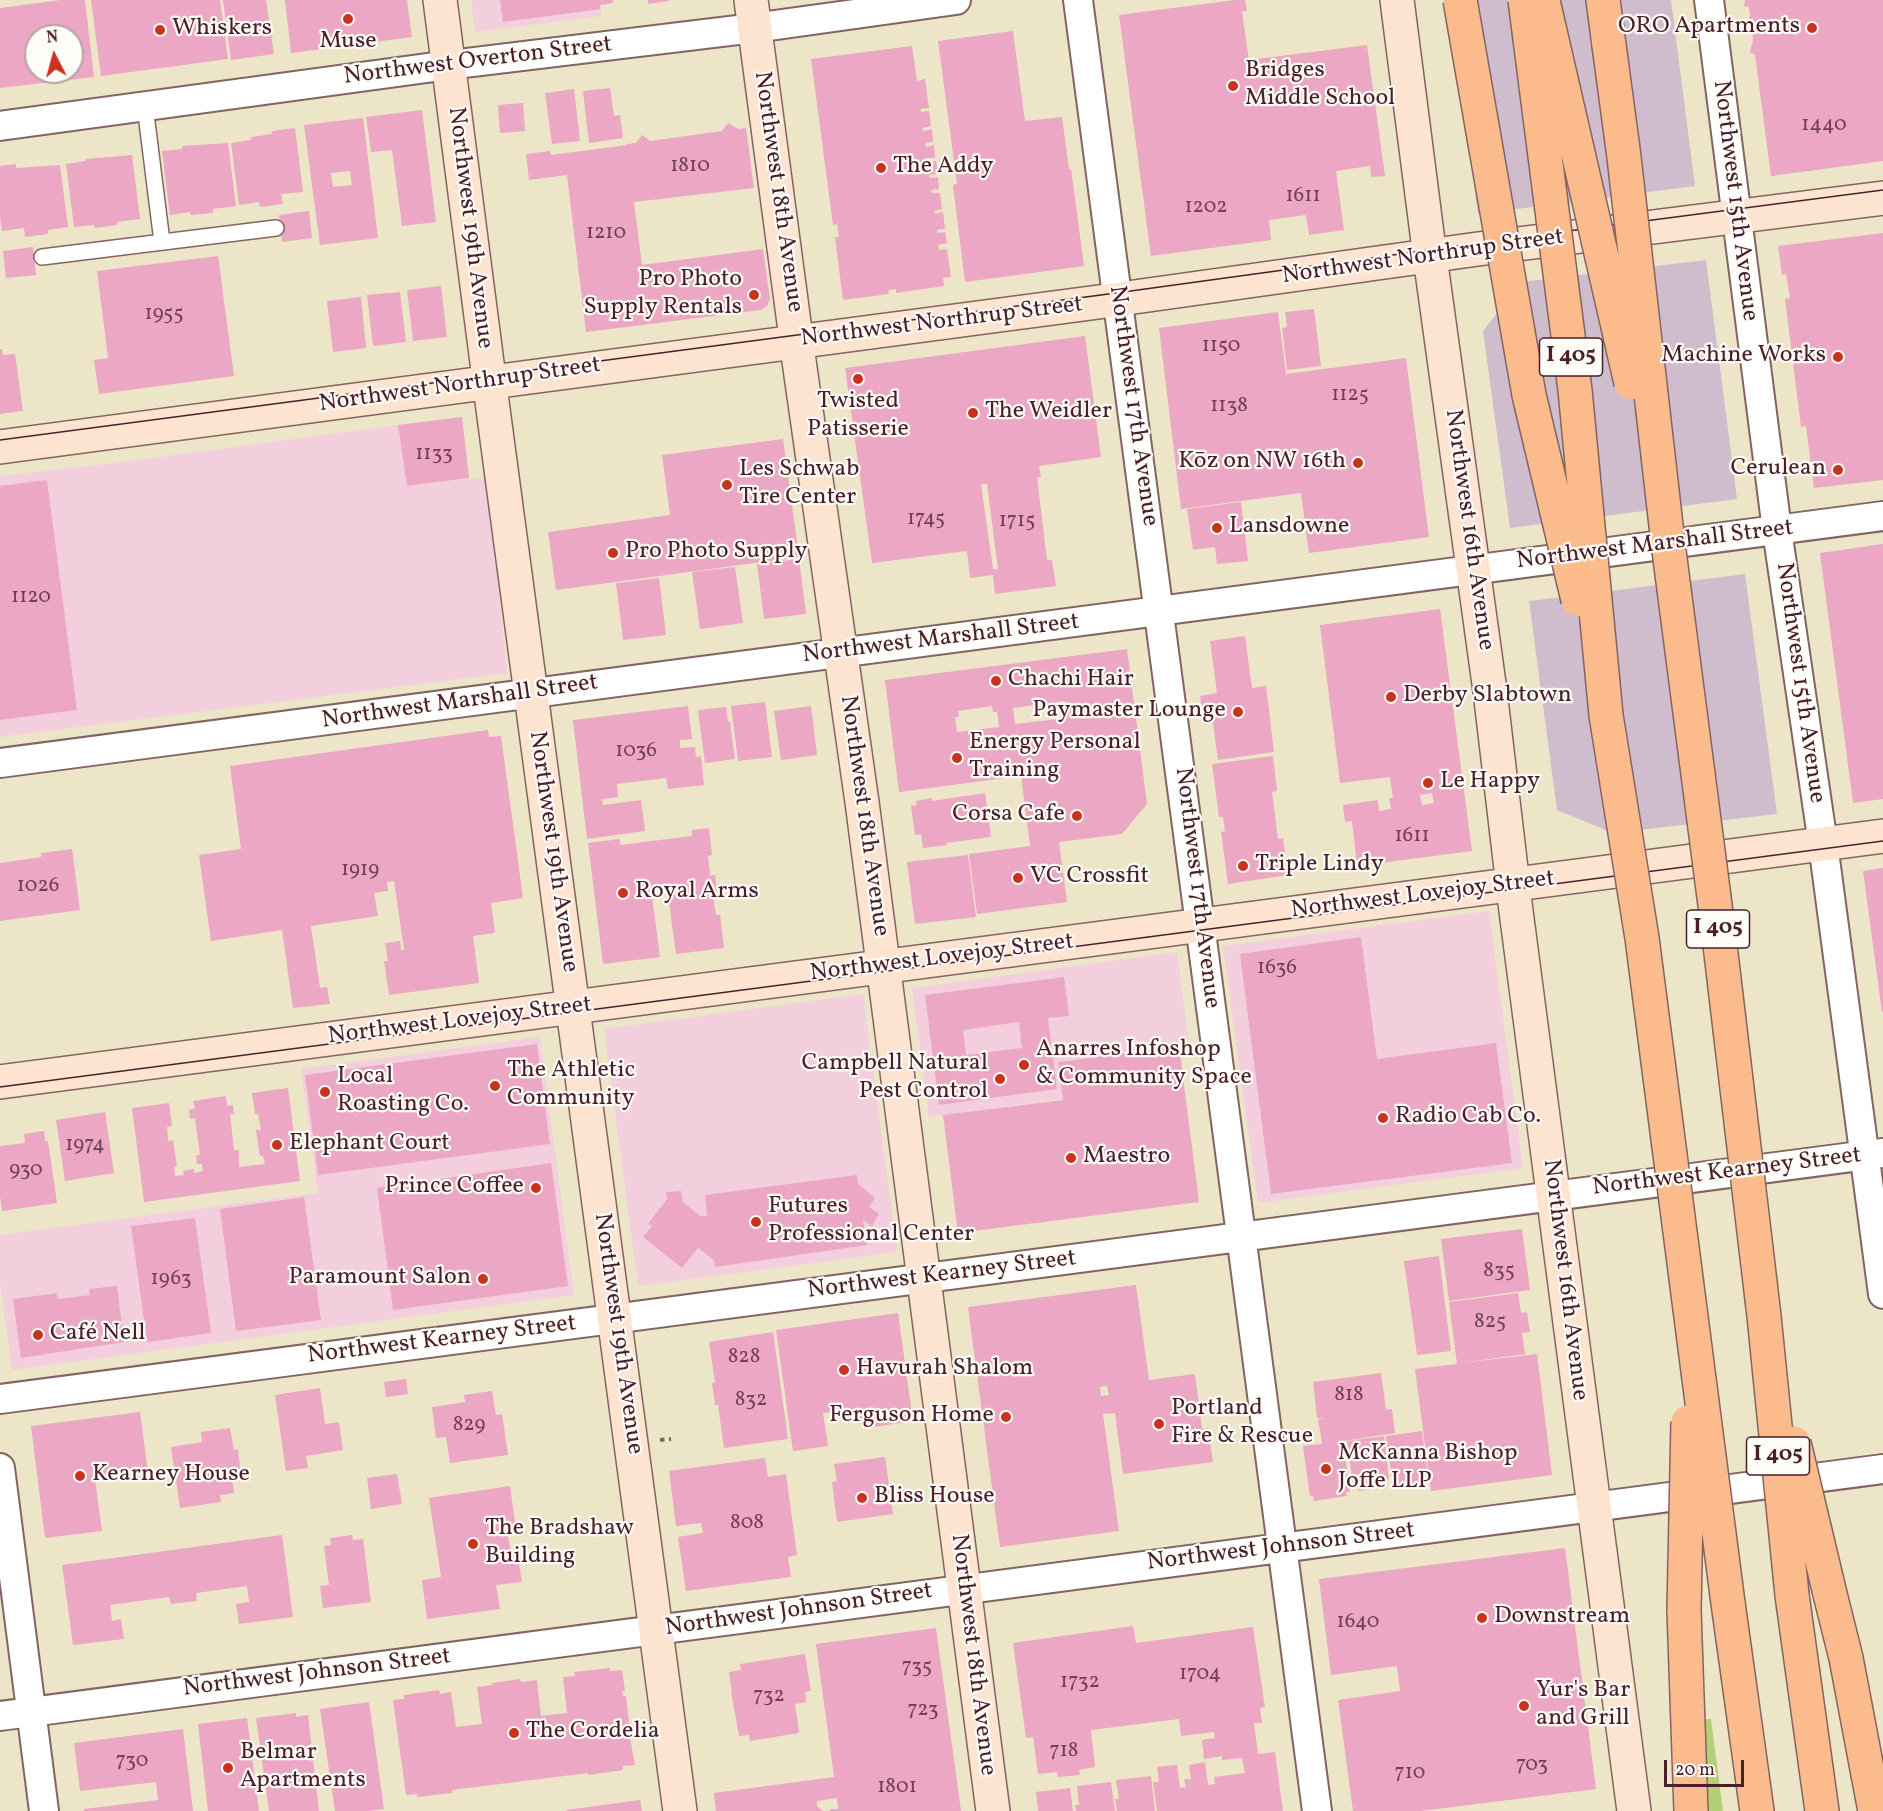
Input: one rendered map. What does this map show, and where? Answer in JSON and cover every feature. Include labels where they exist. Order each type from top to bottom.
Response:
[{"type":"highway","points":[[1460,0],[1529,395],[1606,715]]},
{"type":"highway","name":"I 405","points":[[1525,0],[1575,390],[1606,715],[1641,938],[1691,1328],[1757,1811]]},
{"type":"highway","points":[[1543,0],[1668,543]]},
{"type":"highway","name":"I 405","points":[[1603,0],[1764,1316],[1792,1595],[1822,1811]]},
{"type":"highway","points":[[1764,1316],[1846,1658],[1875,1811]]},
{"type":"highway","points":[[1691,1328],[1684,1610],[1691,1811]]},
{"type":"street","name":"Northwest 19th Avenue","points":[[440,0],[680,1811]]},
{"type":"street","name":"Northwest Overton Street","points":[[0,126],[449,65],[752,14],[956,0]]},
{"type":"street","name":"Northwest 17th Avenue","points":[[1078,0],[1317,1811]]},
{"type":"street","name":"Northwest 16th Avenue","points":[[1397,0],[1474,570],[1634,1811]]},
{"type":"street","name":"Northwest 15th Avenue","points":[[1708,0],[1777,530],[1822,844],[1874,1154],[1883,1294]]},
{"type":"street","name":"Northwest 18th Avenue","points":[[752,14],[884,967],[922,1278],[993,1811]]},
{"type":"street","name":"Northwest Northrup Street","points":[[0,447],[1117,300],[1512,244],[1883,198]]},
{"type":"street","name":"Northwest Marshall Street","points":[[0,764],[1883,516]]},
{"type":"street","name":"Northwest Lovejoy Street","points":[[0,1082],[1883,836]]},
{"type":"street","name":"Northwest Kearney Street","points":[[0,1399],[1874,1154]]},
{"type":"street","points":[[0,1468],[44,1811]]},
{"type":"street","name":"Northwest Johnson Street","points":[[0,1716],[1883,1469]]},
{"type":"lane","points":[[145,106],[162,242]]},
{"type":"lane","points":[[42,257],[276,228]]},
{"type":"shaded area","points":[[471,0],[599,0],[601,16],[475,32]]},
{"type":"shaded area","points":[[1450,0],[1671,0],[1695,186],[1478,214]]},
{"type":"shaded area","points":[[1706,260],[1737,499],[1510,528],[1483,331],[1522,282]]},
{"type":"shaded area","points":[[398,425],[407,486],[487,477],[507,673],[0,737],[0,476],[116,463]]},
{"type":"shaded area","points":[[1745,574],[1777,814],[1613,833],[1557,810],[1529,601]]},
{"type":"shaded area","points":[[1489,911],[1523,1168],[1258,1203],[1223,946]]},
{"type":"shaded area","points":[[1177,952],[1189,1044],[1058,1061],[1063,1099],[929,1117],[912,988]]},
{"type":"shaded area","points":[[863,994],[897,1252],[638,1286],[604,1029]]},
{"type":"shaded area","points":[[540,1037],[574,1295],[12,1370],[0,1283],[0,1235],[318,1193],[301,1069]]},
{"type":"green space","points":[[1704,1719],[1711,1719],[1723,1811],[1708,1811]]},
{"type":"building","points":[[61,0],[85,0],[94,77],[84,78],[84,24],[24,24],[24,84],[34,84],[0,88],[0,8]]},
{"type":"building","name":"Whiskers","points":[[91,0],[220,0],[228,59],[101,76]]},
{"type":"building","points":[[223,0],[266,0],[274,54],[231,60]]},
{"type":"building","name":"Muse","points":[[285,0],[407,0],[412,37],[291,53]]},
{"type":"building","points":[[500,0],[613,0],[613,3],[600,5],[601,9],[503,22]]},
{"type":"building","points":[[648,0],[669,0],[669,1],[648,4]]},
{"type":"building","points":[[1245,0],[1247,11],[1242,11],[1249,60],[1367,45],[1385,176],[1371,177],[1370,166],[1336,171],[1344,230],[1309,235],[1306,215],[1269,220],[1271,240],[1151,256],[1119,15]]},
{"type":"building","points":[[1745,0],[1883,0],[1883,161],[1771,176],[1755,55],[1750,52],[1753,40],[1752,29],[1747,27],[1749,7],[1744,6]]},
{"type":"building","points":[[1013,31],[1025,121],[1062,117],[1084,266],[965,282],[953,185],[957,184],[938,41]]},
{"type":"building","name":"The Addy","points":[[912,46],[917,81],[925,79],[929,108],[920,109],[921,112],[929,111],[931,126],[923,128],[923,131],[932,129],[933,142],[925,143],[926,147],[934,145],[935,158],[927,158],[928,162],[936,161],[938,174],[929,175],[930,178],[938,177],[939,189],[931,190],[932,193],[940,193],[942,209],[934,211],[935,214],[943,212],[945,229],[937,230],[937,233],[945,232],[947,243],[938,245],[939,250],[947,249],[951,277],[943,278],[944,286],[896,293],[896,289],[888,290],[889,294],[843,300],[835,237],[839,237],[837,224],[833,225],[811,59]]},
{"type":"building","points":[[610,88],[614,116],[620,115],[623,138],[589,143],[583,91]]},
{"type":"building","points":[[574,89],[580,141],[552,144],[545,93]]},
{"type":"building","points":[[523,103],[525,131],[500,133],[498,105]]},
{"type":"building","points":[[422,110],[436,222],[402,226],[392,150],[371,152],[366,117]]},
{"type":"building","points":[[363,118],[378,238],[320,245],[304,125]],"holes":[[[350,171],[352,185],[333,187],[331,173]]]},
{"type":"building","points":[[728,123],[738,129],[746,128],[754,188],[634,202],[642,265],[763,249],[770,299],[767,306],[761,310],[586,332],[567,175],[529,180],[526,154],[550,151],[551,155],[627,145],[636,143],[642,135],[650,141],[722,131]]},
{"type":"building","points":[[295,128],[303,192],[281,194],[283,204],[260,207],[259,202],[239,205],[231,143],[272,134],[272,131]]},
{"type":"building","points":[[228,143],[236,206],[213,209],[213,213],[191,215],[190,212],[170,215],[162,151],[182,149],[182,146]]},
{"type":"building","points":[[132,155],[140,219],[95,228],[94,225],[74,227],[66,164],[86,161],[86,159]]},
{"type":"building","points":[[16,164],[16,168],[60,165],[68,227],[48,230],[48,234],[25,237],[24,228],[2,231],[0,166]]},
{"type":"building","points":[[309,211],[312,238],[282,242],[279,215]]},
{"type":"building","name":"Machine Works","points":[[1883,233],[1883,480],[1814,488],[1806,426],[1801,427],[1785,299],[1790,298],[1786,274],[1782,275],[1778,246]]},
{"type":"building","points":[[33,247],[36,275],[6,278],[3,251]]},
{"type":"building","points":[[218,256],[234,376],[99,394],[94,360],[108,358],[97,271]]},
{"type":"building","points":[[441,286],[447,337],[413,341],[407,290]]},
{"type":"building","points":[[400,292],[406,342],[373,346],[367,295]]},
{"type":"building","points":[[361,297],[366,348],[333,352],[327,301]]},
{"type":"building","points":[[1314,309],[1321,366],[1287,370],[1282,328],[1287,327],[1285,312]]},
{"type":"building","points":[[1278,312],[1286,374],[1406,358],[1429,537],[1309,553],[1301,493],[1181,509],[1159,328]]},
{"type":"building","name":"The Weidler","points":[[1085,336],[1101,457],[1039,466],[1041,477],[1037,477],[1047,560],[1052,560],[1056,586],[995,594],[993,575],[970,578],[967,551],[872,563],[845,368]],"holes":[[[981,484],[987,484],[998,569],[993,569]]]},
{"type":"building","points":[[0,349],[3,355],[15,354],[23,411],[0,414]]},
{"type":"building","points":[[462,417],[469,478],[407,486],[398,425]]},
{"type":"building","name":"Les Schwab Tire Center","points":[[783,439],[799,557],[556,590],[548,532],[670,515],[662,455]]},
{"type":"building","points":[[47,480],[77,710],[0,720],[0,486]]},
{"type":"building","name":"Lansdowne","points":[[1241,502],[1248,561],[1217,564],[1215,547],[1193,550],[1187,509]]},
{"type":"building","points":[[1883,544],[1883,799],[1853,803],[1820,553]]},
{"type":"building","points":[[799,559],[806,614],[764,619],[757,564]]},
{"type":"building","points":[[735,567],[743,623],[700,629],[692,572]]},
{"type":"building","points":[[659,578],[666,635],[623,640],[616,583]]},
{"type":"building","name":"Derby Slabtown","points":[[1440,609],[1472,851],[1357,866],[1352,821],[1345,822],[1343,805],[1378,800],[1379,811],[1391,809],[1389,798],[1393,798],[1390,777],[1340,783],[1320,625]],"holes":[[[1432,793],[1434,803],[1422,805],[1420,795]]]},
{"type":"building","points":[[1245,636],[1252,688],[1266,686],[1274,752],[1218,760],[1213,723],[1204,725],[1200,696],[1217,693],[1210,641]]},
{"type":"building","points":[[1127,649],[1147,804],[1122,834],[1059,842],[1067,902],[977,914],[969,854],[1030,846],[1021,776],[899,792],[885,680]],"holes":[[[1065,701],[1067,718],[1015,724],[1013,708]],[[992,706],[993,712],[997,712],[999,727],[957,732],[955,717],[959,717],[958,711]]]},
{"type":"building","points":[[765,702],[772,757],[738,761],[731,706]]},
{"type":"building","points":[[688,706],[692,739],[680,740],[680,748],[695,747],[696,757],[701,756],[704,785],[668,789],[666,778],[617,784],[618,797],[602,799],[603,805],[641,800],[645,831],[587,839],[573,720]]},
{"type":"building","points":[[811,706],[817,755],[781,760],[774,711]]},
{"type":"building","points":[[726,707],[735,759],[705,763],[698,710]]},
{"type":"building","points":[[488,730],[489,737],[501,736],[523,898],[491,903],[495,933],[473,936],[479,983],[389,995],[384,961],[388,961],[385,943],[400,941],[401,950],[404,950],[394,881],[387,882],[388,891],[374,893],[378,916],[311,926],[320,988],[327,987],[330,1004],[293,1008],[282,930],[211,941],[199,855],[241,849],[230,766]]},
{"type":"building","points":[[1273,756],[1277,791],[1272,792],[1278,839],[1283,838],[1288,875],[1228,884],[1221,832],[1225,831],[1223,817],[1219,817],[1212,764]]},
{"type":"building","points":[[985,793],[991,837],[923,848],[921,834],[915,835],[911,806],[917,805],[916,801],[932,798],[932,801]]},
{"type":"building","name":"Royal Arms","points":[[709,828],[712,855],[708,856],[710,876],[715,875],[718,897],[713,897],[716,915],[720,915],[724,948],[676,954],[667,888],[651,889],[660,957],[603,964],[588,843],[620,839],[620,845],[692,836],[692,830]]},
{"type":"building","points":[[72,849],[80,910],[0,921],[0,863],[41,857],[41,853]]},
{"type":"building","points":[[968,855],[976,917],[915,924],[907,862]]},
{"type":"building","points":[[1883,868],[1883,1011],[1882,1012],[1863,871]]},
{"type":"building","name":"Radio Cab Co.","points":[[1361,937],[1377,1059],[1496,1043],[1512,1163],[1271,1194],[1240,954]]},
{"type":"building","points":[[1064,977],[1069,1016],[1048,1018],[1057,1089],[939,1105],[925,995]],"holes":[[[1019,1022],[1022,1048],[966,1055],[963,1030]]]},
{"type":"building","points":[[537,1044],[550,1144],[318,1175],[305,1075]]},
{"type":"building","name":"Maestro","points":[[1179,1046],[1199,1202],[958,1233],[943,1115],[1063,1100],[1058,1062]]},
{"type":"building","name":"Elephant Court","points":[[288,1088],[300,1181],[144,1202],[132,1108],[169,1103],[172,1126],[167,1127],[168,1141],[173,1140],[177,1166],[174,1167],[175,1176],[184,1175],[183,1171],[194,1169],[194,1173],[203,1171],[202,1164],[197,1164],[196,1155],[200,1155],[195,1118],[190,1119],[189,1110],[195,1108],[193,1101],[226,1096],[227,1106],[233,1105],[234,1114],[230,1114],[234,1150],[239,1150],[239,1167],[265,1164],[263,1156],[260,1156],[256,1130],[261,1130],[258,1114],[255,1114],[252,1093]]},
{"type":"building","points":[[105,1112],[114,1173],[65,1181],[56,1120]]},
{"type":"building","points":[[44,1131],[45,1141],[48,1141],[57,1203],[2,1211],[0,1146],[25,1143],[24,1134]]},
{"type":"building","points":[[551,1163],[568,1286],[393,1310],[377,1188]]},
{"type":"building","name":"Futures Professional Center","points":[[857,1175],[858,1184],[875,1198],[869,1207],[879,1214],[872,1226],[863,1220],[867,1245],[715,1267],[714,1260],[698,1248],[682,1268],[643,1237],[652,1226],[648,1224],[667,1199],[666,1192],[681,1191],[683,1202],[700,1216],[707,1216],[705,1195]]},
{"type":"building","points":[[304,1197],[321,1320],[236,1331],[220,1209]]},
{"type":"building","points":[[195,1218],[211,1333],[147,1342],[131,1226]]},
{"type":"building","points":[[1522,1229],[1530,1290],[1449,1301],[1441,1239]]},
{"type":"building","points":[[1439,1256],[1451,1351],[1417,1355],[1404,1261]]},
{"type":"building","points":[[1136,1285],[1149,1380],[1195,1374],[1202,1429],[1208,1428],[1213,1462],[1123,1474],[1115,1413],[1103,1414],[1119,1531],[1000,1547],[968,1307]],"holes":[[[1107,1386],[1109,1395],[1101,1396],[1100,1387]]]},
{"type":"building","points":[[117,1286],[124,1342],[21,1358],[13,1299],[57,1293],[58,1299],[90,1295],[89,1289]]},
{"type":"building","points":[[1518,1293],[1521,1313],[1527,1312],[1530,1332],[1522,1333],[1525,1354],[1461,1363],[1537,1354],[1552,1475],[1431,1491],[1415,1369],[1457,1364],[1449,1302]]},
{"type":"building","name":"Havurah Shalom","points":[[898,1313],[913,1421],[867,1428],[840,1411],[823,1413],[828,1446],[793,1451],[776,1330]]},
{"type":"building","points":[[773,1332],[788,1439],[724,1448],[718,1405],[715,1405],[712,1383],[715,1382],[709,1342]]},
{"type":"building","points":[[1381,1373],[1386,1410],[1392,1409],[1395,1433],[1343,1441],[1350,1492],[1346,1492],[1347,1496],[1314,1501],[1313,1496],[1310,1496],[1303,1446],[1322,1444],[1318,1419],[1325,1418],[1317,1418],[1313,1382]]},
{"type":"building","points":[[406,1379],[408,1394],[386,1397],[384,1382]]},
{"type":"building","points":[[320,1388],[325,1424],[339,1422],[343,1450],[306,1456],[308,1468],[286,1471],[275,1395]]},
{"type":"building","points":[[492,1391],[496,1415],[502,1414],[508,1455],[450,1463],[446,1437],[436,1438],[432,1407],[465,1402],[464,1395]]},
{"type":"building","name":"Kearney House","points":[[140,1412],[148,1472],[95,1479],[102,1531],[45,1538],[31,1426]]},
{"type":"building","points":[[230,1428],[234,1450],[238,1449],[241,1476],[232,1477],[234,1493],[220,1495],[221,1502],[180,1508],[171,1447],[202,1442],[201,1432]]},
{"type":"building","points":[[1422,1431],[1428,1475],[1424,1475],[1425,1481],[1395,1486],[1386,1436]]},
{"type":"building","points":[[1384,1436],[1389,1479],[1386,1480],[1387,1487],[1358,1491],[1357,1483],[1353,1484],[1347,1441]]},
{"type":"building","name":"Bliss House","points":[[885,1457],[893,1514],[837,1522],[832,1482],[837,1481],[834,1464]]},
{"type":"building","points":[[765,1458],[768,1477],[786,1474],[797,1555],[788,1557],[791,1577],[686,1591],[678,1537],[703,1533],[701,1523],[676,1526],[669,1471]]},
{"type":"building","points":[[397,1474],[402,1504],[371,1509],[367,1478]]},
{"type":"building","name":"The Bradshaw Building","points":[[510,1486],[516,1530],[507,1531],[512,1558],[518,1558],[522,1582],[496,1585],[500,1609],[427,1619],[422,1580],[441,1577],[429,1498]]},
{"type":"building","points":[[282,1535],[293,1617],[239,1624],[236,1604],[249,1602],[247,1586],[196,1593],[197,1601],[171,1604],[169,1597],[110,1605],[112,1621],[121,1619],[124,1639],[73,1645],[62,1565]]},
{"type":"building","points":[[352,1535],[353,1540],[363,1539],[371,1602],[323,1608],[320,1586],[329,1585],[324,1546],[331,1545],[330,1538]]},
{"type":"building","points":[[1565,1548],[1596,1789],[1421,1811],[1353,1811],[1338,1700],[1400,1691],[1397,1666],[1331,1675],[1319,1579]]},
{"type":"building","points":[[1133,1626],[1136,1643],[1253,1627],[1265,1707],[1260,1708],[1262,1723],[1254,1723],[1258,1754],[1275,1752],[1283,1811],[1157,1811],[1153,1782],[1159,1782],[1157,1767],[1177,1765],[1180,1788],[1186,1787],[1184,1779],[1191,1779],[1189,1765],[1205,1762],[1208,1785],[1215,1784],[1214,1777],[1245,1773],[1242,1758],[1222,1760],[1222,1756],[1204,1759],[1202,1740],[1215,1738],[1214,1732],[1181,1736],[1179,1719],[1091,1730],[1095,1767],[1079,1770],[1080,1775],[1058,1777],[1057,1772],[1038,1774],[1033,1737],[1026,1738],[1013,1643]]},
{"type":"building","points":[[936,1628],[961,1811],[830,1811],[830,1809],[838,1809],[837,1798],[817,1801],[817,1806],[823,1811],[716,1811],[714,1793],[834,1777],[816,1644]]},
{"type":"building","points":[[805,1654],[811,1691],[805,1692],[806,1702],[795,1704],[799,1733],[750,1741],[749,1735],[739,1736],[729,1672],[741,1670],[740,1664]]},
{"type":"building","name":"The Cordelia","points":[[610,1668],[610,1671],[622,1670],[625,1691],[622,1691],[623,1696],[626,1696],[635,1765],[623,1766],[623,1770],[452,1790],[452,1793],[417,1797],[417,1794],[406,1795],[393,1700],[404,1699],[404,1695],[439,1690],[440,1694],[451,1692],[456,1727],[482,1724],[477,1687],[520,1679],[521,1682],[537,1680],[541,1716],[567,1713],[563,1677],[575,1676],[574,1672]]},
{"type":"building","points":[[369,1702],[384,1809],[335,1811],[320,1709]]},
{"type":"building","points":[[296,1713],[296,1717],[308,1715],[319,1811],[269,1811],[256,1718]]},
{"type":"building","name":"Belmar Apartments","points":[[247,1718],[259,1811],[208,1811],[198,1724]]},
{"type":"building","points":[[183,1729],[193,1811],[84,1811],[84,1809],[158,1800],[156,1782],[80,1791],[74,1743]]},
{"type":"building","points":[[1151,1776],[1155,1811],[1117,1811],[1115,1799],[1119,1799],[1116,1780]]},
{"type":"building","points":[[1111,1782],[1115,1811],[1076,1811],[1075,1805],[1079,1805],[1077,1786]]},
{"type":"building","points":[[1070,1788],[1073,1811],[1038,1811],[1036,1792]]},
{"type":"building","points":[[640,1800],[642,1811],[566,1811],[566,1810]]},
{"type":"tram line","points":[[0,440],[1883,190]]},
{"type":"tram line","points":[[0,1087],[1883,841]]},
{"type":"place","name":"Muse","points":[[348,19]]},
{"type":"place","name":"ORO Apartments","points":[[1812,28]]},
{"type":"place","name":"Whiskers","points":[[160,30]]},
{"type":"place","name":"Bridges Middle School","points":[[1233,86]]},
{"type":"place","name":"The Addy","points":[[881,168]]},
{"type":"place","name":"Pro Photo Supply Rentals","points":[[754,295]]},
{"type":"place","name":"Machine Works","points":[[1838,357]]},
{"type":"place","name":"Twisted Patisserie","points":[[858,379]]},
{"type":"place","name":"The Weidler","points":[[973,413]]},
{"type":"place","name":"Kōz on NW 16th","points":[[1358,463]]},
{"type":"place","name":"Cerulean","points":[[1838,470]]},
{"type":"place","name":"Les Schwab Tire Center","points":[[727,485]]},
{"type":"place","name":"Lansdowne","points":[[1217,528]]},
{"type":"place","name":"Pro Photo Supply","points":[[613,553]]},
{"type":"place","name":"Chachi Hair","points":[[996,681]]},
{"type":"place","name":"Derby Slabtown","points":[[1391,697]]},
{"type":"place","name":"Paymaster Lounge","points":[[1238,712]]},
{"type":"place","name":"Energy Personal Training","points":[[957,758]]},
{"type":"place","name":"Le Happy","points":[[1428,783]]},
{"type":"place","name":"Corsa Cafe","points":[[1077,816]]},
{"type":"place","name":"Triple Lindy","points":[[1243,866]]},
{"type":"place","name":"VC Crossfit","points":[[1018,878]]},
{"type":"place","name":"Royal Arms","points":[[623,893]]},
{"type":"place","name":"Anarres Infoshop & Community Space","points":[[1024,1065]]},
{"type":"place","name":"Campbell Natural Pest Control","points":[[1000,1079]]},
{"type":"place","name":"The Athletic Community","points":[[495,1086]]},
{"type":"place","name":"Local Roasting Co.","points":[[325,1092]]},
{"type":"place","name":"Radio Cab Co.","points":[[1383,1118]]},
{"type":"place","name":"Elephant Court","points":[[277,1145]]},
{"type":"place","name":"Maestro","points":[[1071,1158]]},
{"type":"place","name":"Prince Coffee","points":[[536,1188]]},
{"type":"place","name":"Futures Professional Center","points":[[756,1222]]},
{"type":"place","name":"Paramount Salon","points":[[483,1279]]},
{"type":"place","name":"Café Nell","points":[[38,1335]]},
{"type":"place","name":"Havurah Shalom","points":[[844,1370]]},
{"type":"place","name":"Ferguson Home","points":[[1006,1417]]},
{"type":"place","name":"Portland Fire & Rescue","points":[[1159,1424]]},
{"type":"place","name":"McKanna Bishop Joffe LLP","points":[[1326,1469]]},
{"type":"place","name":"Kearney House","points":[[80,1476]]},
{"type":"place","name":"Bliss House","points":[[862,1498]]},
{"type":"place","name":"The Bradshaw Building","points":[[473,1544]]},
{"type":"place","name":"Downstream","points":[[1482,1618]]},
{"type":"place","name":"Yur's Bar and Grill","points":[[1524,1706]]},
{"type":"place","name":"The Cordelia","points":[[514,1733]]},
{"type":"place","name":"Belmar Apartments","points":[[228,1768]]}]
